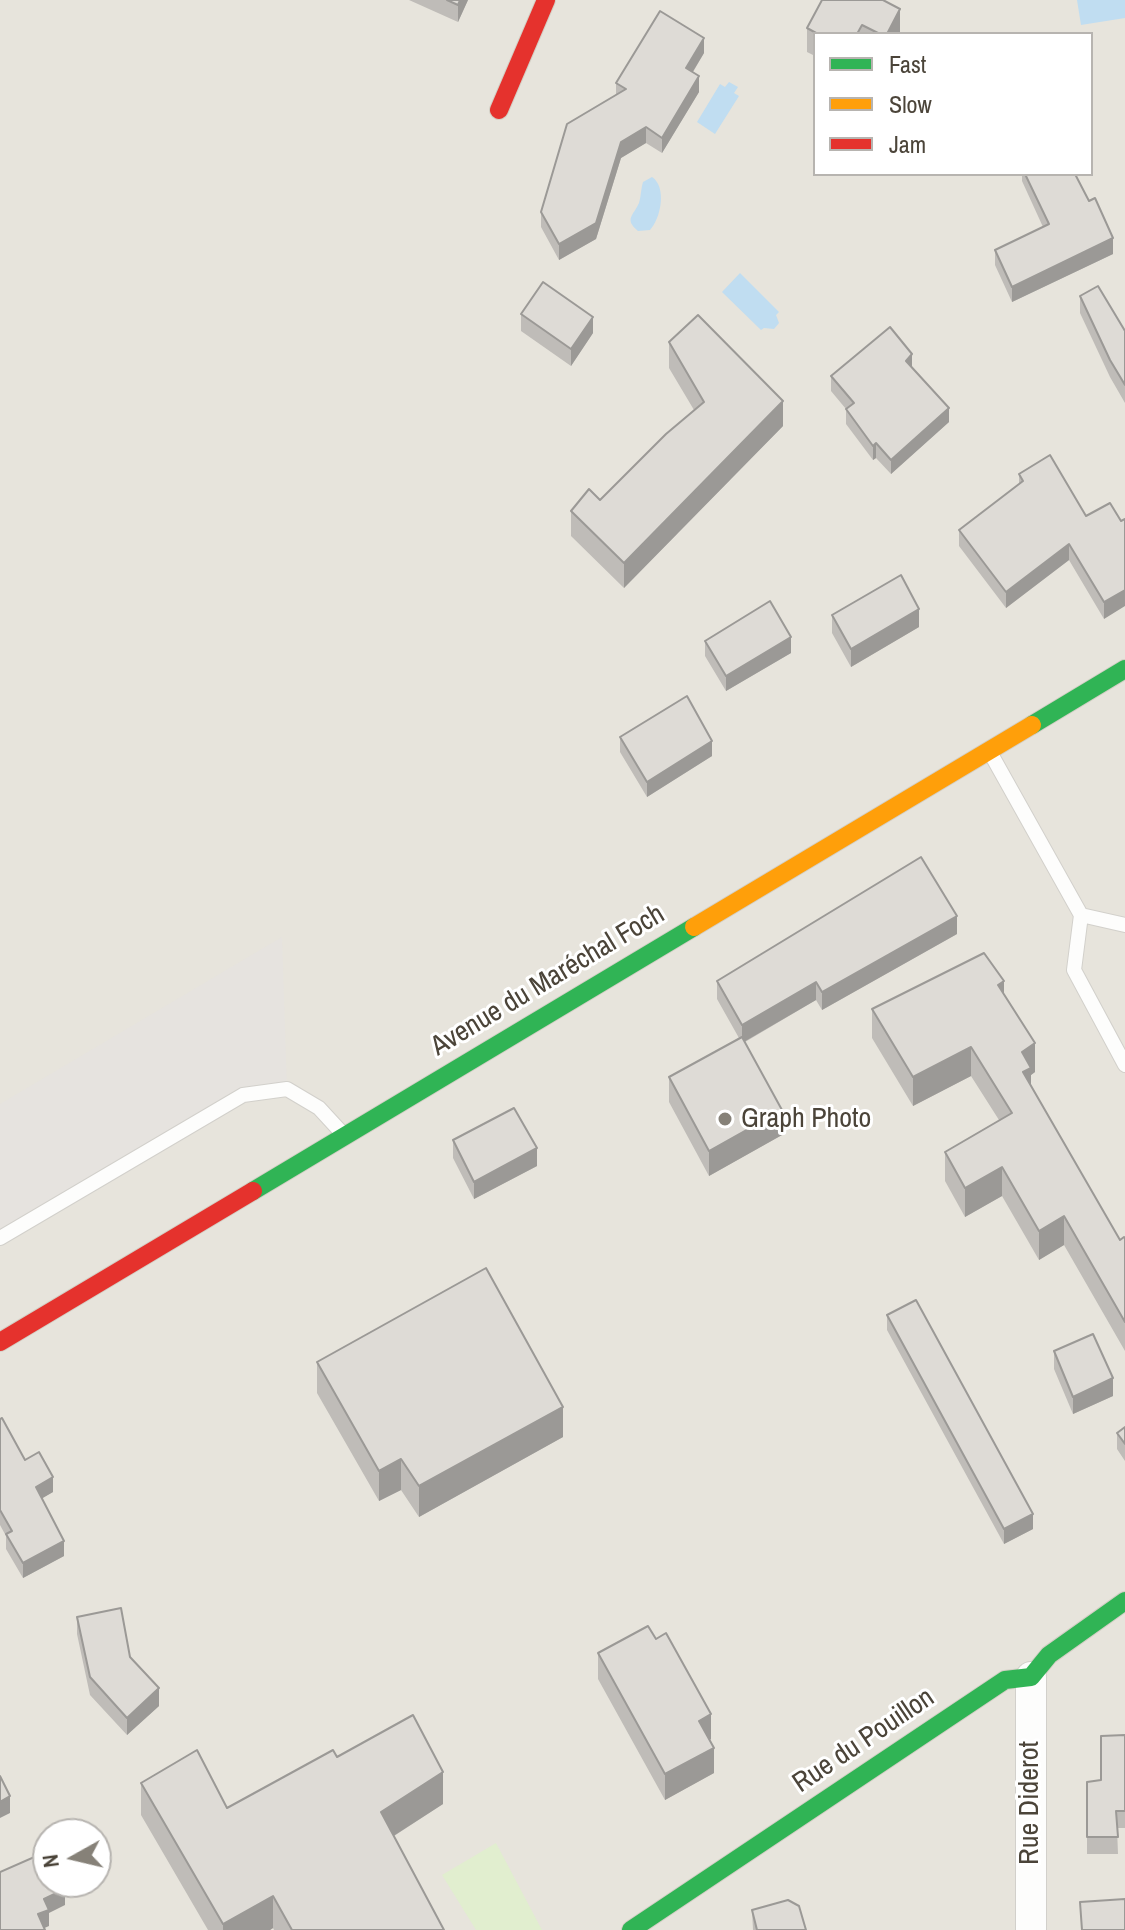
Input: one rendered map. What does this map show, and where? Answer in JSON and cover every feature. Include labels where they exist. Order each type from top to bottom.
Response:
[{"type":"main road","points":[[499,110],[546,0]]},
{"type":"main road","name":"Avenue du Maréchal Foch","points":[[0,1342],[1125,669]]},
{"type":"main road","points":[[1031,1677],[1049,1655],[1125,1601]]},
{"type":"main road","name":"Rue du Pouillon","points":[[631,1930],[1005,1680],[1031,1677]]},
{"type":"street","name":"Rue Diderot","points":[[1031,1677],[1031,1930]]},
{"type":"lane","points":[[989,750],[1081,915],[1074,970],[1125,1065]]},
{"type":"lane","points":[[1081,915],[1125,925]]},
{"type":"lane","points":[[0,1238],[243,1095],[287,1089],[319,1108],[345,1136]]},
{"type":"shaded area","points":[[0,0],[1125,0],[1125,1930],[0,1930]]},
{"type":"shaded area","points":[[282,937],[287,1089],[243,1095],[0,1238],[0,1104]]},
{"type":"green space","points":[[496,1843],[542,1930],[476,1930],[442,1875]]},
{"type":"water","points":[[1077,0],[1125,0],[1125,18],[1081,25]]},
{"type":"water","points":[[729,82],[738,87],[734,93],[739,96],[715,134],[697,122],[720,84],[725,87]]},
{"type":"water","points":[[652,177],[660,188],[659,211],[650,230],[638,231],[631,223],[631,217],[639,203],[643,182]]},
{"type":"water","points":[[740,273],[779,312],[776,315],[779,323],[774,329],[761,330],[722,292]]},
{"type":"building","points":[[822,0],[883,0],[900,9],[888,32],[876,32],[862,25],[858,32],[814,32],[807,28]]},
{"type":"building","points":[[660,11],[704,38],[686,68],[699,76],[662,138],[646,127],[621,142],[596,223],[559,244],[541,212],[567,124],[626,89],[616,83]]},
{"type":"building","points":[[1026,176],[1076,176],[1089,201],[1095,198],[1113,238],[1012,287],[995,250],[1049,224]]},
{"type":"building","points":[[543,282],[593,317],[571,349],[521,314]]},
{"type":"building","points":[[1098,286],[1125,331],[1125,385],[1080,296]]},
{"type":"building","points":[[698,315],[783,401],[624,563],[571,511],[589,489],[600,500],[666,434],[704,402],[669,342]]},
{"type":"building","points":[[890,327],[912,354],[906,361],[949,408],[891,460],[876,443],[873,446],[846,409],[854,403],[831,376]]},
{"type":"building","points":[[1050,455],[1086,516],[1110,503],[1121,521],[1125,519],[1125,590],[1104,602],[1069,544],[1006,592],[959,530],[1023,481],[1019,474]]},
{"type":"building","points":[[901,575],[919,609],[851,649],[832,615]]},
{"type":"building","points":[[770,601],[791,637],[726,676],[705,641]]},
{"type":"building","points":[[687,696],[712,741],[647,782],[620,737]]},
{"type":"building","points":[[921,857],[957,916],[822,992],[816,982],[742,1025],[717,981]]},
{"type":"building","points":[[984,953],[1004,981],[998,985],[1035,1043],[1022,1052],[1031,1068],[1023,1072],[1120,1240],[1125,1238],[1125,1322],[1064,1216],[1039,1231],[1002,1167],[965,1188],[945,1152],[1012,1113],[971,1047],[913,1077],[872,1009]]},
{"type":"building","name":"Graph Photo","points":[[742,1037],[782,1110],[709,1151],[669,1077]]},
{"type":"building","points":[[514,1108],[537,1148],[474,1182],[453,1140]]},
{"type":"building","points":[[486,1268],[563,1407],[419,1486],[401,1459],[379,1471],[317,1362]]},
{"type":"building","points":[[916,1300],[1033,1514],[1004,1529],[887,1315]]},
{"type":"building","points":[[1093,1334],[1113,1378],[1073,1397],[1054,1351]]},
{"type":"building","points":[[2,1418],[25,1460],[39,1452],[53,1477],[36,1487],[64,1541],[23,1563],[6,1534],[12,1531],[0,1510]]},
{"type":"building","points":[[1125,1427],[1125,1444],[1117,1433]]},
{"type":"building","points":[[121,1608],[130,1657],[159,1688],[127,1718],[90,1677],[77,1617]]},
{"type":"building","points":[[648,1626],[656,1639],[666,1633],[711,1714],[699,1721],[714,1748],[665,1774],[598,1653]]},
{"type":"building","points":[[413,1715],[443,1772],[381,1812],[444,1930],[292,1930],[273,1896],[223,1924],[141,1783],[197,1750],[227,1808],[333,1750],[337,1757]]},
{"type":"building","points":[[1125,1735],[1125,1811],[1116,1811],[1118,1837],[1087,1837],[1087,1782],[1101,1780],[1101,1736]]},
{"type":"building","points":[[0,1776],[10,1796],[0,1802]]},
{"type":"building","points":[[32,1858],[32,1898],[46,1898],[49,1910],[38,1914],[45,1930],[0,1930],[0,1872]]},
{"type":"building","points":[[1125,1899],[1125,1930],[1082,1930],[1080,1902]]},
{"type":"building","points":[[788,1900],[799,1906],[806,1930],[757,1930],[752,1910]]},
{"type":"traffic: fast","points":[[1032,725],[1125,669]]},
{"type":"traffic: fast","points":[[253,1191],[694,927]]},
{"type":"traffic: fast","points":[[631,1930],[1005,1680],[1031,1677],[1049,1655],[1125,1601]]},
{"type":"traffic: slow","points":[[694,927],[1032,725]]},
{"type":"traffic: jam","points":[[499,110],[546,0]]},
{"type":"traffic: jam","points":[[0,1342],[253,1191]]},
{"type":"place","name":"Graph Photo","points":[[725,1119]]}]
